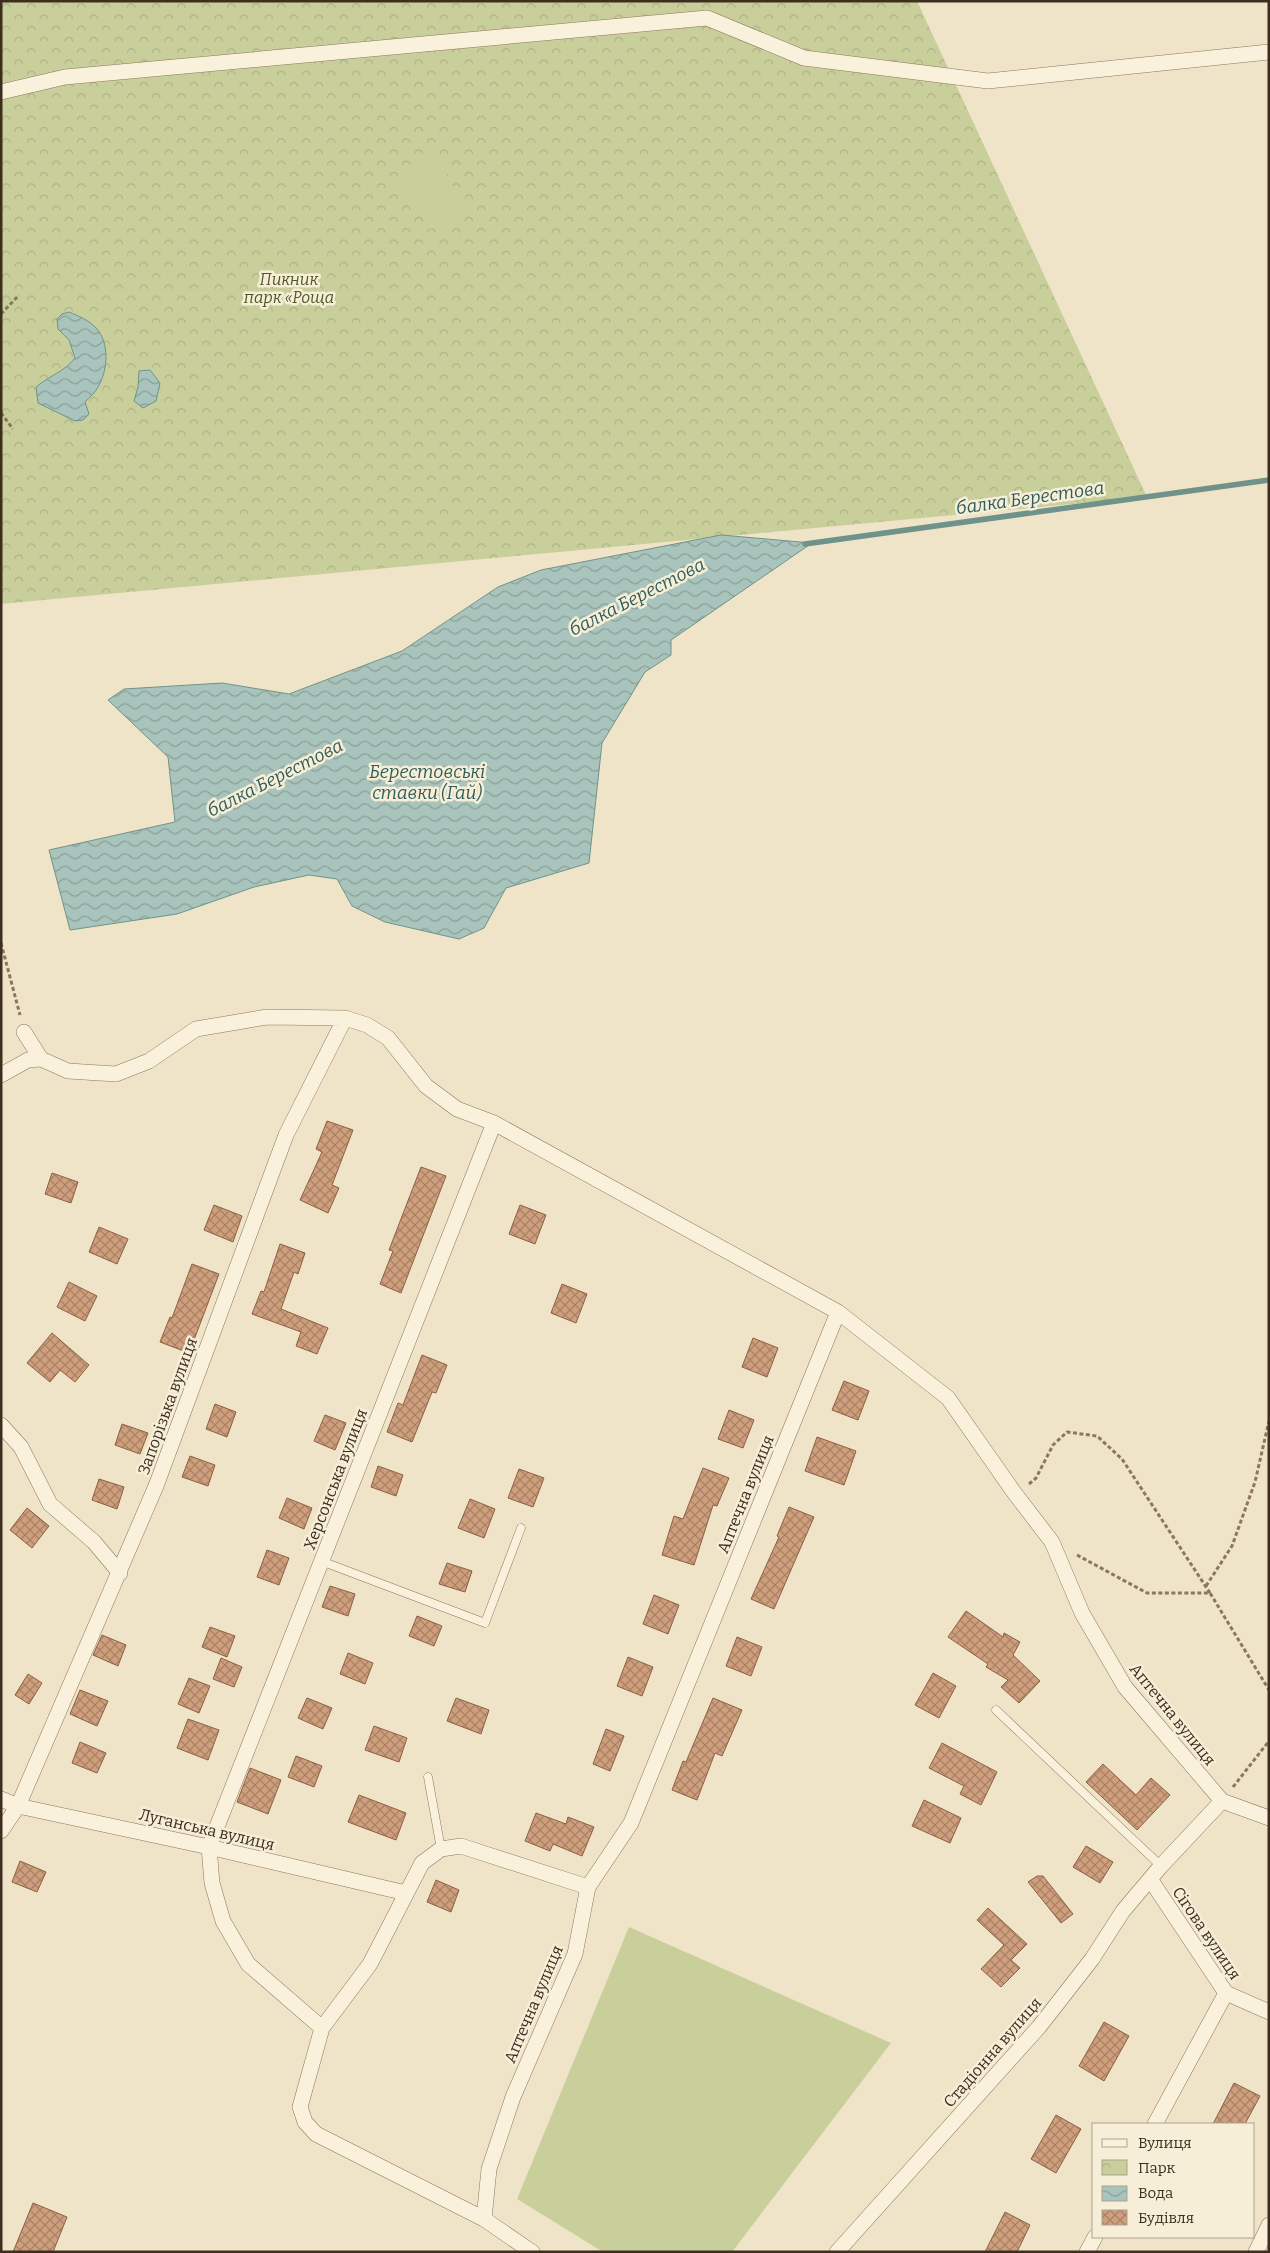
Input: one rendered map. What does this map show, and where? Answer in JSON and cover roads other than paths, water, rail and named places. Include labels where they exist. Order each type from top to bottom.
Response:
[{"type":"street","points":[[1,92],[65,78],[707,18],[804,58],[988,81],[1269,52]]},
{"type":"street","points":[[1,1075],[28,1060],[41,1059],[68,1072],[116,1074],[149,1060],[196,1029],[268,1017],[345,1018],[367,1026],[388,1038],[426,1086],[457,1109],[494,1123],[838,1312]]},
{"type":"street","name":"Запорізька вулиця","points":[[1,1831],[18,1806],[120,1573],[156,1486],[286,1135],[345,1018]]},
{"type":"street","points":[[24,1032],[41,1059]]},
{"type":"street","name":"Херсонська вулиця","points":[[209,1847],[494,1123]]},
{"type":"street","name":"Аптечна вулиця","points":[[484,2219],[489,2169],[512,2097],[575,1954],[588,1887],[632,1823],[838,1312],[948,1398],[1013,1491],[1052,1542],[1082,1613],[1125,1687],[1222,1801]]},
{"type":"street","points":[[1,1425],[21,1448],[50,1504],[94,1542],[120,1573]]},
{"type":"street","name":"Луганська вулиця","points":[[1,1799],[18,1806],[209,1847],[406,1893]]},
{"type":"street","points":[[1222,1801],[1269,1818]]},
{"type":"street","name":"Стадіонна вулиця","points":[[837,2252],[1039,2027],[1092,1959],[1123,1911],[1161,1866],[1222,1801]]},
{"type":"street","points":[[532,2252],[484,2219],[316,2134],[305,2122],[300,2107],[322,2028],[370,1964],[422,1863],[441,1849],[461,1846],[588,1887]]},
{"type":"street","points":[[209,1847],[212,1883],[223,1921],[248,1964],[322,2028]]},
{"type":"street","name":"Сігова вулиця","points":[[1150,1879],[1226,1993],[1269,2012]]},
{"type":"street","points":[[1156,2123],[1226,1993]]},
{"type":"street","points":[[1256,2252],[1269,2225]]},
{"type":"street","points":[[1087,2252],[1094,2238]]},
{"type":"lane","points":[[321,1561],[485,1623],[521,1528]]},
{"type":"lane","points":[[996,1710],[1161,1866]]},
{"type":"lane","points":[[428,1778],[441,1849]]},
{"type":"water","points":[[69,312],[87,320],[101,334],[106,357],[101,380],[95,391],[85,402],[89,414],[83,420],[75,421],[38,403],[36,387],[66,367],[75,358],[69,340],[58,329],[57,319],[62,314]]},
{"type":"water","points":[[150,370],[160,383],[156,401],[143,408],[134,401],[138,387],[139,371]]},
{"type":"water","name":"Берестовські ставки (Гай)","points":[[721,535],[812,543],[671,640],[671,655],[645,672],[602,743],[589,863],[506,888],[484,928],[459,939],[385,922],[352,906],[337,879],[309,875],[254,887],[177,914],[70,930],[49,850],[175,822],[168,757],[108,700],[124,689],[222,683],[289,694],[402,651],[498,587],[541,570]]},
{"type":"waterway","name":"балка Берестова","points":[[805,544],[1269,480]]},
{"type":"park label","name":"Пикник парк «Роща","points":[[289,288]]}]
